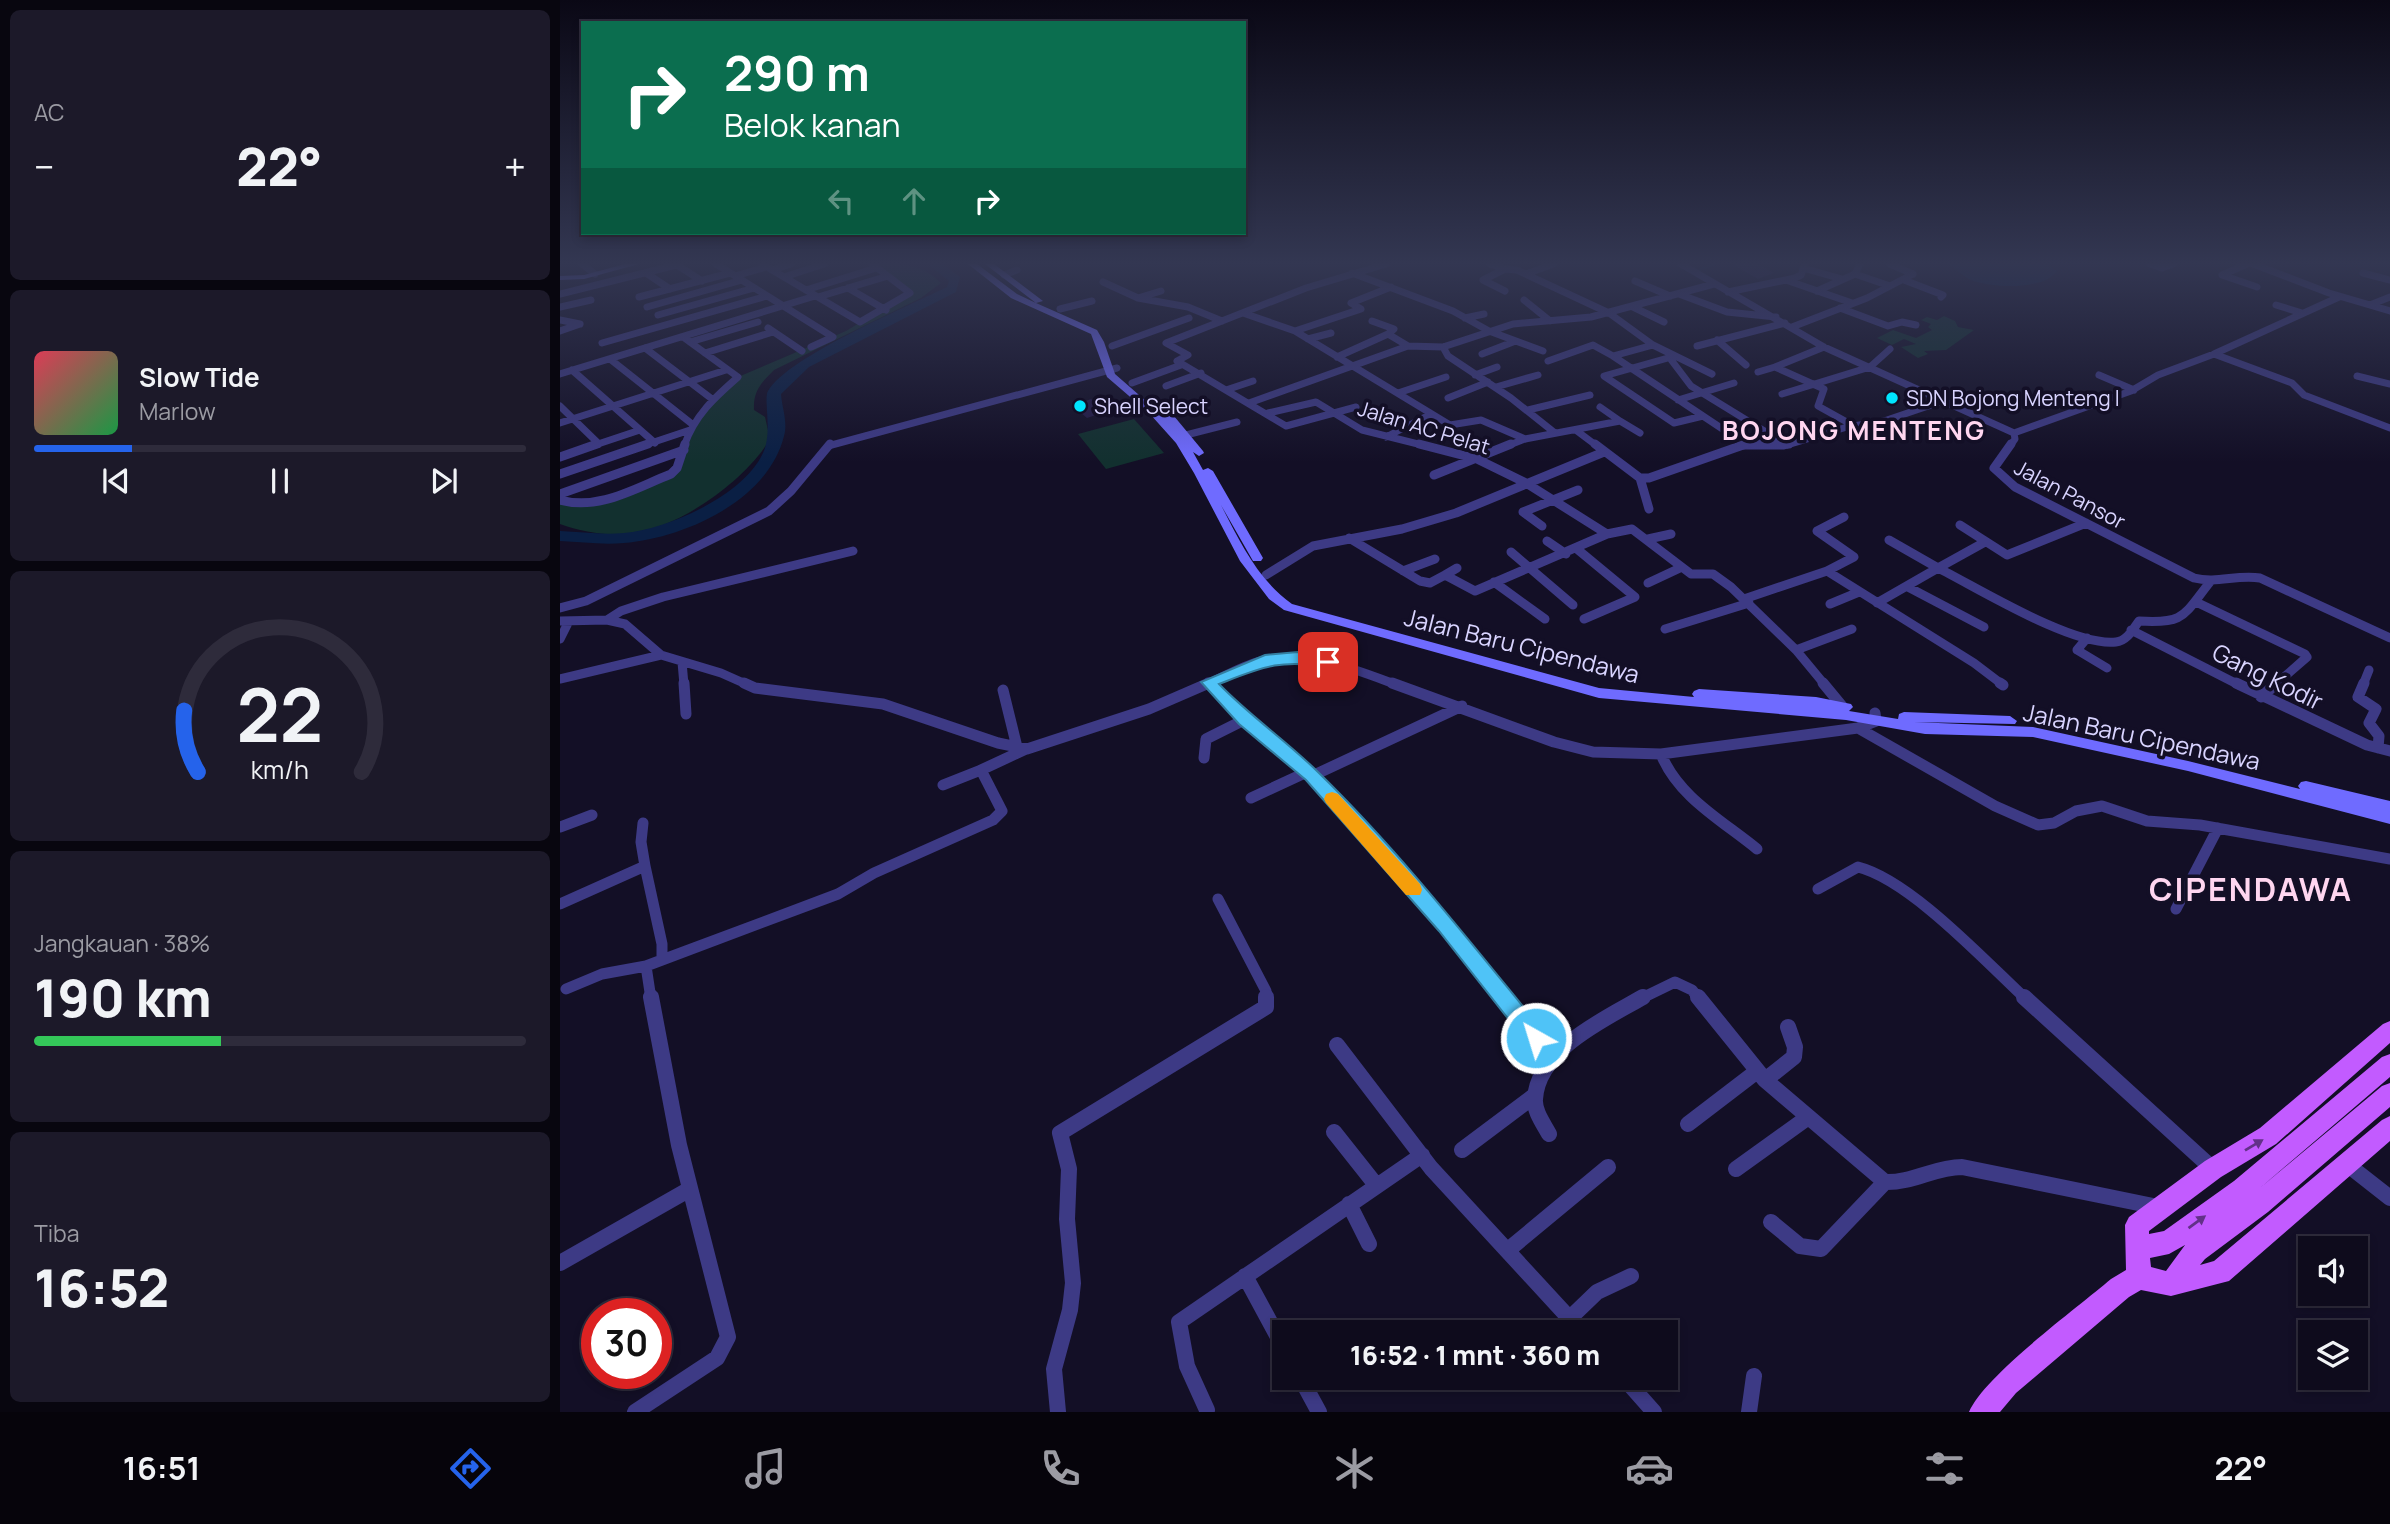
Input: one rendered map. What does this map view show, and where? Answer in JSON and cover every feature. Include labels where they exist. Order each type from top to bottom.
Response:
[{"type":"main road","name":"Jalan Baru Cipendawa","points":[[1089,330],[1102,342],[1112,369],[1180,433],[1223,520],[1275,601],[1634,698],[1876,717]]},
{"type":"main road","name":"Jalan Baru Cipendawa","points":[[1100,330],[1111,342]]},
{"type":"main road","points":[[1111,342],[1112,369]]},
{"type":"main road","name":"Jalan Baru Cipendawa","points":[[1112,369],[1132,383],[1180,433],[1266,575],[1284,595],[1391,633]]},
{"type":"main road","name":"Jalan Baru Cipendawa","points":[[1554,678],[1643,691],[1842,706],[1925,729],[2034,732],[2390,807]]},
{"type":"main road","name":"Jalan Baru Cipendawa","points":[[2313,792],[2390,818]]},
{"type":"main road","points":[[2139,1277],[2137,1225],[2213,1169],[2268,1136],[2390,1030]]},
{"type":"main road","points":[[2137,1249],[2169,1242],[2242,1189],[2359,1088],[2390,1065]]},
{"type":"main road","points":[[2171,1284],[2196,1250],[2260,1204],[2384,1098]]},
{"type":"main road","points":[[1982,1412],[2007,1384],[2077,1322],[2139,1277],[2171,1284],[2220,1272],[2390,1127]]},
{"type":"street","points":[[602,343],[650,330]]},
{"type":"street","points":[[560,500],[578,505],[592,503],[652,484],[677,468],[691,427],[712,399],[738,377],[677,330]]},
{"type":"street","points":[[560,374],[703,330]]},
{"type":"street","points":[[690,342],[731,330]]},
{"type":"street","points":[[770,330],[802,351]]},
{"type":"street","points":[[811,347],[833,337],[822,330]]},
{"type":"street","points":[[1111,342],[1156,330]]},
{"type":"street","points":[[1198,330],[1166,342],[1188,355],[1177,361],[1289,426],[1356,407]]},
{"type":"street","points":[[1292,330],[1453,426],[1481,420],[1525,439]]},
{"type":"street","points":[[1337,358],[1393,330]]},
{"type":"street","points":[[1249,403],[1408,346],[1443,348],[1493,330]]},
{"type":"street","points":[[1632,330],[1672,356],[1712,374]]},
{"type":"street","points":[[1698,346],[1766,330]]},
{"type":"street","name":"Jalan Pansor","points":[[1797,330],[1824,347],[1918,392],[2014,433],[2015,439],[1995,464],[1997,474],[2015,487],[2186,574],[2210,582]]},
{"type":"street","points":[[2014,433],[2134,390],[2158,374],[2214,354],[2266,330]]},
{"type":"street","points":[[1489,331],[1543,351]]},
{"type":"street","points":[[705,353],[773,332]]},
{"type":"street","points":[[1308,339],[1331,333]]},
{"type":"street","points":[[1388,334],[1408,346]]},
{"type":"street","points":[[1717,340],[1746,365]]},
{"type":"street","points":[[1482,355],[1514,342]]},
{"type":"street","points":[[1548,361],[1592,345],[1613,356],[1727,432]]},
{"type":"street","points":[[1613,356],[1653,345]]},
{"type":"street","points":[[1758,372],[1824,347]]},
{"type":"street","points":[[645,348],[712,399]]},
{"type":"street","points":[[1443,348],[1448,356],[1528,410],[1555,433]]},
{"type":"street","points":[[1782,394],[1870,368],[1890,348]]},
{"type":"street","points":[[2214,354],[2292,383],[2304,395],[2390,428]]},
{"type":"street","points":[[1672,356],[1604,376],[1674,423],[1703,416]]},
{"type":"street","points":[[1672,356],[1684,380],[1787,445]]},
{"type":"street","points":[[610,359],[691,427]]},
{"type":"street","points":[[1132,383],[1181,365]]},
{"type":"street","points":[[1475,375],[1497,367]]},
{"type":"street","points":[[1775,367],[1825,391],[1818,404],[1820,409],[1854,426]]},
{"type":"street","points":[[560,608],[586,601],[769,511],[791,491],[831,443],[913,420],[970,409],[1112,369]]},
{"type":"street","points":[[572,370],[655,443]]},
{"type":"street","points":[[560,424],[726,370]]},
{"type":"street","points":[[1332,372],[1338,378]]},
{"type":"street","points":[[1166,386],[1201,373]]},
{"type":"street","points":[[1496,387],[1538,375]]},
{"type":"street","points":[[2099,375],[2134,390]]},
{"type":"street","points":[[2357,376],[2390,384]]},
{"type":"street","points":[[1398,393],[1446,377]]},
{"type":"street","points":[[1226,390],[1253,381]]},
{"type":"street","points":[[1448,398],[1488,382]]},
{"type":"street","points":[[1678,400],[1734,383]]},
{"type":"street","points":[[1528,410],[1590,395]]},
{"type":"street","name":"Jalan AC Pelat","points":[[1268,413],[1315,402],[1362,430],[1477,459],[1525,483],[1607,534]]},
{"type":"street","points":[[1577,431],[1640,478],[1649,478],[1751,443],[1787,445],[1854,426],[1884,421],[1940,402]]},
{"type":"street","points":[[560,406],[599,444]]},
{"type":"street","points":[[1600,407],[1640,433]]},
{"type":"street","points":[[1386,437],[1431,414]]},
{"type":"street","points":[[1434,475],[1525,439],[1620,421]]},
{"type":"street","points":[[1180,433],[1237,422]]},
{"type":"street","points":[[560,474],[655,443],[691,427]]},
{"type":"street","points":[[560,457],[640,430]]},
{"type":"street","points":[[560,494],[684,450]]},
{"type":"street","points":[[1266,575],[1313,546],[1419,524],[1604,453]]},
{"type":"street","points":[[1640,478],[1648,509]]},
{"type":"street","points":[[1542,526],[1523,512],[1578,490]]},
{"type":"street","points":[[1665,629],[1827,571],[1854,557],[1817,531],[1844,517]]},
{"type":"street","points":[[1960,525],[2011,555],[2086,523]]},
{"type":"street","points":[[1445,575],[1475,591],[1566,554],[1607,534],[1630,528],[1648,539],[1680,568],[1693,575],[1713,574],[1746,601],[1796,650],[1842,706]]},
{"type":"street","points":[[1648,539],[1671,534]]},
{"type":"street","points":[[1349,538],[1424,582],[1457,568]]},
{"type":"street","points":[[1889,540],[1938,568],[2087,638],[2106,643],[2119,642],[2139,621],[2170,623],[2196,601],[2210,582],[2242,575],[2260,578],[2390,638]]},
{"type":"street","points":[[1547,541],[1566,554]]},
{"type":"street","points":[[1877,603],[1985,542]]},
{"type":"street","points":[[1577,549],[1635,597],[1584,619]]},
{"type":"street","points":[[607,620],[621,611],[663,597],[853,551]]},
{"type":"street","points":[[1511,552],[1573,605]]},
{"type":"street","points":[[1403,571],[1435,559]]},
{"type":"street","points":[[1648,583],[1680,568]]},
{"type":"street","points":[[1827,571],[1974,663],[2003,685]]},
{"type":"street","points":[[1494,582],[1545,619]]},
{"type":"street","points":[[1908,587],[1984,627]]},
{"type":"street","points":[[1829,604],[1859,592]]},
{"type":"street","points":[[2196,601],[2305,654],[2307,657],[2261,696]]},
{"type":"street","points":[[560,639],[565,621],[607,620],[625,624],[661,655],[721,673],[755,688],[883,704],[1022,748]]},
{"type":"street","points":[[1796,650],[1852,629]]},
{"type":"street","name":"Gang Kodir","points":[[2132,630],[2261,696],[2384,750]]},
{"type":"street","points":[[2087,638],[2077,650],[2107,668]]},
{"type":"street","points":[[560,680],[661,655]]},
{"type":"street","points":[[943,785],[1022,748],[1112,723],[1260,661],[1312,658],[1343,665],[1577,749],[1661,754],[1858,728],[1876,717]]},
{"type":"street","points":[[682,662],[686,714]]},
{"type":"street","points":[[2369,670],[2358,697],[2376,709],[2369,723],[2379,736],[2384,750]]},
{"type":"street","points":[[1208,682],[1244,720],[1309,774],[1446,926],[1552,1058]]},
{"type":"street","points":[[1003,690],[1022,748]]},
{"type":"street","points":[[1251,798],[1462,706]]},
{"type":"street","points":[[1205,758],[1206,739],[1244,720]]},
{"type":"street","points":[[1858,728],[1995,806],[2038,825],[2053,823],[2064,815],[2095,805],[2147,821],[2218,828],[2390,859]]},
{"type":"street","points":[[1661,754],[1664,767],[1681,787],[1757,849]]},
{"type":"street","points":[[566,989],[602,974],[662,960],[838,894],[874,873],[993,820],[1002,811],[981,769]]},
{"type":"street","points":[[560,827],[592,815]]},
{"type":"street","points":[[643,823],[641,854],[662,944],[662,960]]},
{"type":"street","points":[[2176,909],[2218,828]]},
{"type":"street","points":[[560,904],[645,866]]},
{"type":"street","points":[[1818,889],[1858,867],[1878,872],[1937,918],[2213,1169]]},
{"type":"street","points":[[1058,1412],[1054,1368],[1070,1310],[1073,1283],[1067,1219],[1069,1169],[1060,1133],[1266,1007],[1266,992],[1218,899]]},
{"type":"street","points":[[635,1412],[712,1363],[726,1346],[728,1337],[679,1145],[646,965]]},
{"type":"street","points":[[1549,1134],[1537,1111],[1534,1096],[1538,1078],[1552,1058],[1659,987],[1675,982],[1692,990],[1760,1076],[1885,1182],[1902,1183],[1938,1169],[1962,1167],[2160,1208]]},
{"type":"street","points":[[1688,1125],[1760,1076],[1794,1057],[1795,1047],[1788,1027]]},
{"type":"street","points":[[1337,1045],[1422,1155],[1475,1218],[1570,1318],[1597,1292],[1631,1276]]},
{"type":"street","points":[[1462,1150],[1534,1096]]},
{"type":"street","points":[[1736,1169],[1807,1118]]},
{"type":"street","points":[[1334,1132],[1376,1185]]},
{"type":"street","points":[[1207,1410],[1187,1366],[1179,1322],[1422,1155]]},
{"type":"street","points":[[2348,1165],[2390,1198]]},
{"type":"street","points":[[1508,1250],[1608,1167]]},
{"type":"street","points":[[1771,1222],[1800,1246],[1813,1251],[1821,1249],[1885,1182]]},
{"type":"street","points":[[560,1263],[690,1189]]},
{"type":"street","points":[[1349,1204],[1369,1244]]},
{"type":"street","points":[[1245,1276],[1272,1326]]},
{"type":"street","points":[[1749,1412],[1754,1376]]},
{"type":"street","points":[[1307,1390],[1319,1412]]},
{"type":"street","points":[[1635,1390],[1654,1412]]},
{"type":"green space","points":[[856,330],[774,370],[765,379],[755,398],[754,410],[765,417],[770,439],[746,470],[712,498],[673,521],[635,533],[597,533],[560,524],[560,500],[578,505],[671,474],[692,424],[738,377],[846,331]]},
{"type":"green space","points":[[1893,330],[1916,338],[1932,330],[1974,330],[1946,350],[1924,351],[1928,354],[1918,358],[1901,347],[1916,344],[1904,339],[1892,345],[1877,338]]},
{"type":"green space","points":[[1134,419],[1164,453],[1106,469],[1078,434]]},
{"type":"building","points":[[1091,399],[1108,411],[1087,418],[1073,406]]},
{"type":"waterway","points":[[560,536],[609,539],[645,535],[693,519],[717,506],[757,474],[770,455],[778,430],[774,393],[804,364],[871,330]]},
{"type":"slow traffic","points":[[1332,799],[1413,890]]},
{"type":"place","name":"SDN Bojong Menteng I","points":[[1892,398]]},
{"type":"place","name":"Shell Select","points":[[1080,406]]},
{"type":"district","name":"BOJONG MENTENG","points":[[1854,430]]},
{"type":"district","name":"CIPENDAWA","points":[[2251,889]]},
{"type":"route","points":[[1328,662],[1298,657],[1270,659],[1208,682],[1244,720],[1312,776],[1446,926],[1536,1038]]}]
